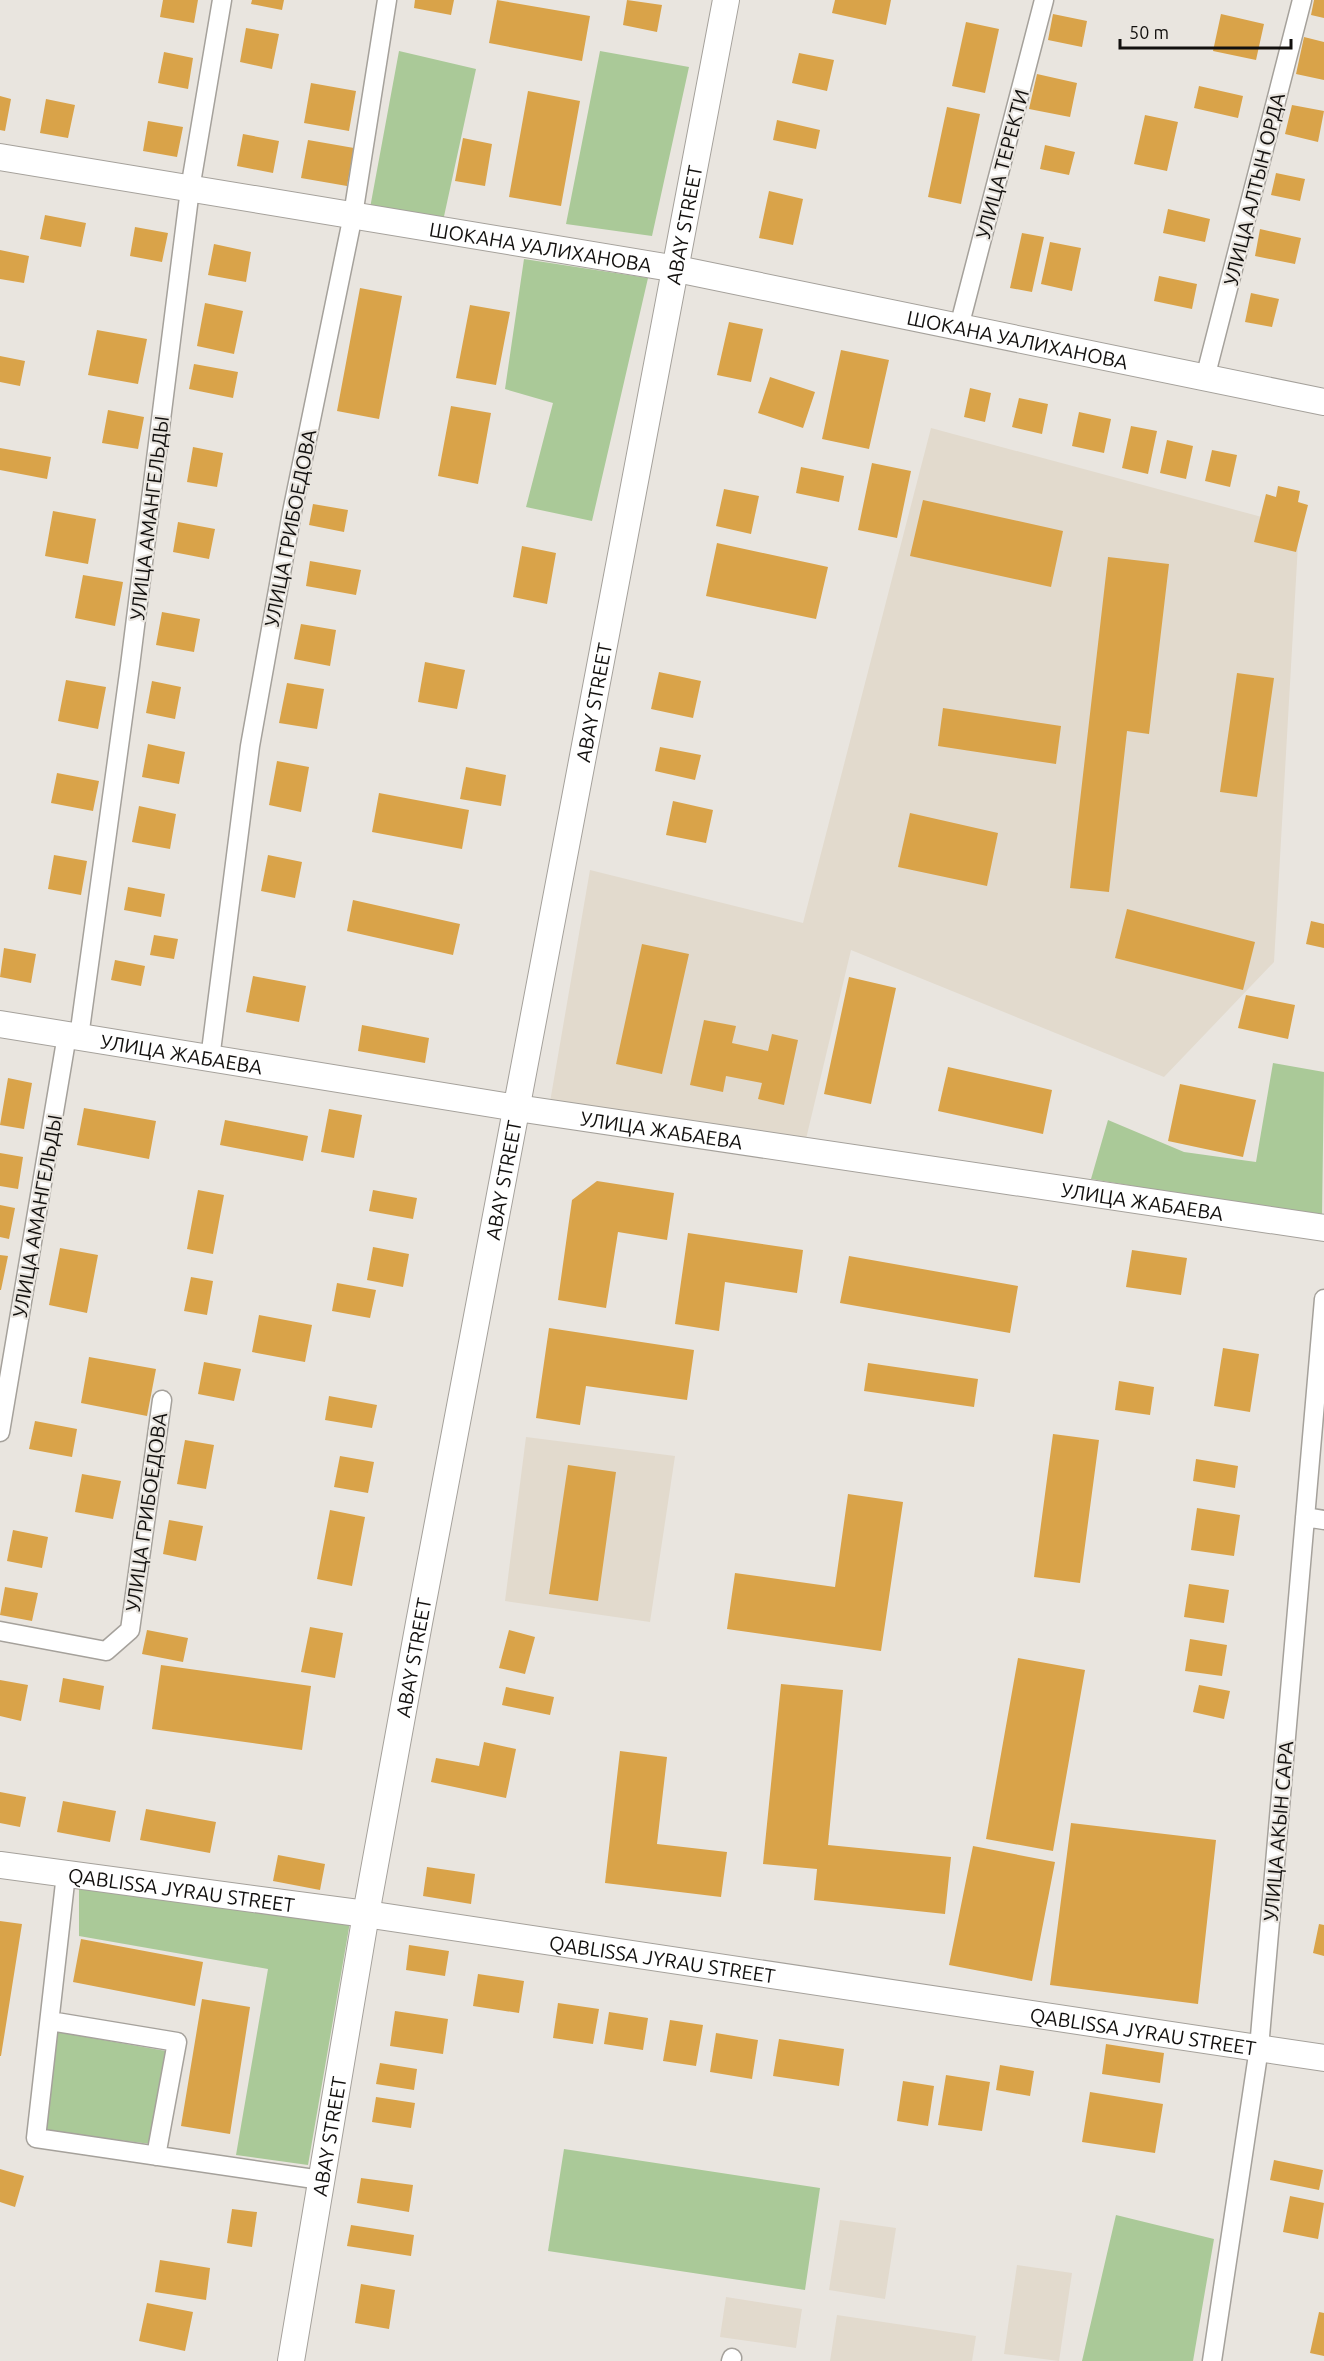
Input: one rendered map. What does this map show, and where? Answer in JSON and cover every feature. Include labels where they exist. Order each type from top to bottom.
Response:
[{"type":"street","name":"УЛИЦА АМАНГЕЛЬДЫ","points":[[0,1432],[73,1036],[130,666],[190,189],[222,0]]},
{"type":"street","name":"УЛИЦА ГРИБОЕДОВА","points":[[210,1059],[250,746],[292,512],[353,216],[387,0]]},
{"type":"street","name":"ABAY STREET","points":[[291,2361],[366,1914],[726,0]]},
{"type":"street","name":"УЛИЦА ТЕРЕКТИ","points":[[959,327],[1044,0]]},
{"type":"street","name":"УЛИЦА АЛТЫН ОРДА","points":[[1205,378],[1302,0]]},
{"type":"street","name":"ШОКАНА УАЛИХАНОВА","points":[[0,161],[190,189],[677,269],[1324,402]]},
{"type":"street","name":"УЛИЦА ЖАБАЕВА","points":[[0,1024],[517,1108],[1324,1228]]},
{"type":"street","name":"УЛИЦА АКЫН САРА","points":[[1212,2361],[1259,2048],[1324,1299]]},
{"type":"street","name":"УЛИЦА ГРИБОЕДОВА","points":[[0,1631],[106,1651],[130,1630],[162,1400]]},
{"type":"street","points":[[1305,1517],[1324,1520]]},
{"type":"street","name":"QABLISSA JYRAU STREET","points":[[0,1865],[366,1914],[1324,2058]]},
{"type":"street","points":[[66,1874],[36,2138],[321,2180]]},
{"type":"street","points":[[50,2021],[177,2042],[156,2156]]},
{"type":"shaded area","points":[[931,428],[1299,527],[1274,962],[1164,1077],[851,950],[806,1139],[550,1102],[590,870],[803,923]]},
{"type":"shaded area","points":[[526,1437],[675,1456],[650,1622],[505,1601]]},
{"type":"shaded area","points":[[840,2220],[896,2228],[885,2299],[829,2290]]},
{"type":"shaded area","points":[[1017,2265],[1072,2273],[1059,2361],[1004,2354]]},
{"type":"shaded area","points":[[726,2297],[802,2309],[796,2348],[720,2337]]},
{"type":"shaded area","points":[[837,2315],[976,2336],[972,2361],[830,2361]]},
{"type":"green space","points":[[399,51],[476,69],[443,221],[370,208]]},
{"type":"green space","points":[[600,51],[689,67],[652,236],[566,224]]},
{"type":"green space","points":[[524,259],[648,278],[592,521],[526,507],[553,403],[505,389]]},
{"type":"green space","points":[[1273,1063],[1324,1072],[1322,1217],[1091,1179],[1108,1120],[1184,1152],[1256,1162]]},
{"type":"green space","points":[[79,1884],[350,1922],[308,2165],[236,2155],[268,1969],[79,1936]]},
{"type":"green space","points":[[58,2032],[166,2051],[151,2144],[46,2131]]},
{"type":"green space","points":[[564,2149],[820,2188],[805,2290],[548,2251]]},
{"type":"green space","points":[[1116,2215],[1214,2239],[1193,2361],[1082,2361]]},
{"type":"building","points":[[163,0],[198,0],[194,23],[160,17]]},
{"type":"building","points":[[252,0],[284,0],[282,10],[251,4]]},
{"type":"building","points":[[415,0],[454,0],[451,15],[414,8]]},
{"type":"building","points":[[497,0],[590,16],[582,61],[489,43]]},
{"type":"building","points":[[627,0],[662,5],[657,32],[623,25]]},
{"type":"building","points":[[835,0],[891,0],[886,25],[832,13]]},
{"type":"building","points":[[1314,0],[1324,0],[1324,18],[1311,15]]},
{"type":"building","points":[[1053,14],[1087,21],[1082,47],[1048,40]]},
{"type":"building","points":[[1221,14],[1264,24],[1256,60],[1213,51]]},
{"type":"building","points":[[966,22],[999,29],[985,93],[952,86]]},
{"type":"building","points":[[246,28],[279,34],[272,69],[240,62]]},
{"type":"building","points":[[1304,37],[1324,42],[1324,80],[1296,74]]},
{"type":"building","points":[[164,52],[193,58],[188,89],[158,83]]},
{"type":"building","points":[[799,53],[834,60],[827,91],[792,83]]},
{"type":"building","points":[[1037,74],[1077,83],[1070,117],[1029,109]]},
{"type":"building","points":[[311,83],[356,91],[349,131],[304,123]]},
{"type":"building","points":[[1199,86],[1243,96],[1238,118],[1194,108]]},
{"type":"building","points":[[528,91],[580,101],[561,206],[509,197]]},
{"type":"building","points":[[0,96],[11,99],[5,131],[0,130]]},
{"type":"building","points":[[46,99],[75,105],[68,138],[40,133]]},
{"type":"building","points":[[1292,105],[1324,111],[1318,142],[1285,134]]},
{"type":"building","points":[[947,107],[980,114],[961,204],[928,197]]},
{"type":"building","points":[[1145,115],[1178,122],[1167,171],[1134,164]]},
{"type":"building","points":[[777,120],[820,130],[816,149],[773,140]]},
{"type":"building","points":[[148,121],[183,127],[177,157],[143,151]]},
{"type":"building","points":[[243,134],[279,141],[273,173],[237,166]]},
{"type":"building","points":[[463,138],[492,144],[485,186],[455,181]]},
{"type":"building","points":[[308,140],[354,148],[347,186],[301,178]]},
{"type":"building","points":[[1045,145],[1075,152],[1069,175],[1040,169]]},
{"type":"building","points":[[1276,173],[1305,179],[1300,201],[1271,195]]},
{"type":"building","points":[[769,191],[803,199],[793,245],[759,238]]},
{"type":"building","points":[[1168,209],[1210,219],[1205,242],[1163,233]]},
{"type":"building","points":[[45,215],[86,223],[81,247],[40,239]]},
{"type":"building","points":[[135,227],[168,233],[162,262],[130,256]]},
{"type":"building","points":[[1260,229],[1301,238],[1295,264],[1255,256]]},
{"type":"building","points":[[1022,233],[1044,237],[1032,292],[1010,288]]},
{"type":"building","points":[[1050,242],[1081,248],[1072,291],[1041,284]]},
{"type":"building","points":[[214,244],[251,252],[246,282],[208,275]]},
{"type":"building","points":[[0,250],[29,256],[24,283],[0,279]]},
{"type":"building","points":[[1159,276],[1197,284],[1192,309],[1154,301]]},
{"type":"building","points":[[360,288],[402,296],[379,419],[337,411]]},
{"type":"building","points":[[1251,293],[1279,299],[1272,327],[1245,322]]},
{"type":"building","points":[[205,303],[243,311],[234,354],[197,346]]},
{"type":"building","points":[[470,305],[510,312],[496,385],[456,378]]},
{"type":"building","points":[[729,322],[763,329],[751,382],[717,375]]},
{"type":"building","points":[[97,330],[147,339],[138,384],[88,375]]},
{"type":"building","points":[[841,350],[889,360],[869,449],[822,439]]},
{"type":"building","points":[[0,356],[25,361],[20,386],[0,382]]},
{"type":"building","points":[[194,364],[238,372],[233,398],[189,389]]},
{"type":"building","points":[[770,377],[815,392],[803,428],[758,413]]},
{"type":"building","points":[[970,388],[991,393],[985,422],[964,417]]},
{"type":"building","points":[[1019,398],[1048,404],[1042,434],[1012,427]]},
{"type":"building","points":[[451,406],[491,413],[478,484],[438,476]]},
{"type":"building","points":[[108,410],[144,417],[138,449],[102,443]]},
{"type":"building","points":[[1079,412],[1111,419],[1104,453],[1072,446]]},
{"type":"building","points":[[1131,426],[1157,431],[1148,474],[1122,468]]},
{"type":"building","points":[[1167,440],[1193,446],[1186,479],[1160,473]]},
{"type":"building","points":[[193,447],[223,453],[217,487],[187,482]]},
{"type":"building","points":[[0,448],[51,457],[47,479],[0,470]]},
{"type":"building","points":[[1212,450],[1237,455],[1230,487],[1205,481]]},
{"type":"building","points":[[872,463],[911,471],[897,538],[858,530]]},
{"type":"building","points":[[801,467],[844,476],[839,502],[796,493]]},
{"type":"building","points":[[1278,486],[1300,491],[1298,502],[1308,505],[1296,552],[1254,542],[1266,494],[1276,497]]},
{"type":"building","points":[[724,489],[759,496],[751,534],[716,526]]},
{"type":"building","points":[[923,500],[1063,531],[1051,587],[910,556]]},
{"type":"building","points":[[313,504],[348,510],[344,532],[309,525]]},
{"type":"building","points":[[53,511],[96,519],[88,564],[45,556]]},
{"type":"building","points":[[178,522],[215,529],[209,559],[173,552]]},
{"type":"building","points":[[717,543],[828,567],[816,619],[706,596]]},
{"type":"building","points":[[522,546],[556,553],[547,604],[513,597]]},
{"type":"building","points":[[1108,557],[1169,564],[1149,734],[1127,731],[1109,892],[1070,888]]},
{"type":"building","points":[[310,561],[361,570],[356,595],[306,586]]},
{"type":"building","points":[[83,575],[123,582],[115,626],[75,618]]},
{"type":"building","points":[[162,612],[200,619],[194,652],[156,645]]},
{"type":"building","points":[[301,624],[336,630],[330,666],[294,659]]},
{"type":"building","points":[[425,662],[465,670],[457,709],[418,702]]},
{"type":"building","points":[[659,672],[701,681],[693,718],[651,709]]},
{"type":"building","points":[[1237,673],[1274,678],[1257,797],[1220,792]]},
{"type":"building","points":[[66,680],[106,687],[98,729],[58,721]]},
{"type":"building","points":[[152,681],[181,687],[175,719],[146,713]]},
{"type":"building","points":[[287,683],[324,689],[317,729],[279,723]]},
{"type":"building","points":[[943,708],[1061,726],[1056,764],[938,746]]},
{"type":"building","points":[[148,744],[185,752],[179,784],[142,777]]},
{"type":"building","points":[[660,747],[701,755],[695,780],[655,771]]},
{"type":"building","points":[[277,761],[309,767],[301,812],[269,805]]},
{"type":"building","points":[[466,767],[506,775],[501,806],[460,799]]},
{"type":"building","points":[[57,773],[99,781],[93,811],[51,803]]},
{"type":"building","points":[[379,793],[469,810],[462,849],[372,832]]},
{"type":"building","points":[[673,801],[713,810],[706,843],[666,835]]},
{"type":"building","points":[[139,806],[176,814],[170,849],[132,842]]},
{"type":"building","points":[[910,813],[998,833],[987,886],[898,867]]},
{"type":"building","points":[[54,855],[87,861],[81,895],[48,889]]},
{"type":"building","points":[[268,855],[302,862],[295,898],[261,891]]},
{"type":"building","points":[[128,887],[165,894],[161,917],[124,910]]},
{"type":"building","points":[[353,900],[460,924],[453,955],[347,931]]},
{"type":"building","points":[[1127,909],[1255,942],[1243,990],[1115,958]]},
{"type":"building","points":[[1311,921],[1324,924],[1324,948],[1306,944]]},
{"type":"building","points":[[154,935],[178,939],[174,959],[150,955]]},
{"type":"building","points":[[642,944],[689,954],[662,1074],[616,1064]]},
{"type":"building","points":[[4,948],[36,954],[31,983],[0,977]]},
{"type":"building","points":[[115,960],[145,966],[141,986],[111,980]]},
{"type":"building","points":[[253,976],[306,986],[299,1022],[246,1012]]},
{"type":"building","points":[[849,977],[896,988],[871,1104],[824,1094]]},
{"type":"building","points":[[1246,995],[1295,1005],[1288,1039],[1238,1028]]},
{"type":"building","points":[[704,1020],[736,1026],[732,1043],[768,1051],[772,1034],[798,1040],[784,1105],[758,1099],[762,1083],[726,1076],[723,1092],[690,1085]]},
{"type":"building","points":[[362,1025],[429,1038],[425,1063],[358,1051]]},
{"type":"building","points":[[948,1067],[1052,1090],[1043,1134],[938,1111]]},
{"type":"building","points":[[8,1078],[32,1083],[24,1129],[0,1125]]},
{"type":"building","points":[[1180,1084],[1256,1100],[1243,1157],[1168,1141]]},
{"type":"building","points":[[84,1108],[156,1121],[149,1159],[77,1145]]},
{"type":"building","points":[[329,1109],[362,1115],[354,1158],[321,1152]]},
{"type":"building","points":[[225,1120],[308,1136],[303,1161],[220,1145]]},
{"type":"building","points":[[0,1153],[23,1157],[18,1189],[0,1186]]},
{"type":"building","points":[[597,1181],[674,1193],[667,1240],[618,1232],[606,1308],[558,1300],[572,1200]]},
{"type":"building","points":[[198,1190],[224,1195],[213,1254],[187,1249]]},
{"type":"building","points":[[373,1190],[417,1198],[413,1219],[369,1211]]},
{"type":"building","points":[[0,1205],[15,1208],[9,1239],[0,1237]]},
{"type":"building","points":[[688,1233],[803,1250],[797,1293],[725,1282],[719,1331],[675,1324]]},
{"type":"building","points":[[373,1247],[409,1254],[403,1287],[367,1280]]},
{"type":"building","points":[[60,1248],[98,1255],[87,1313],[49,1305]]},
{"type":"building","points":[[1132,1250],[1187,1258],[1181,1295],[1126,1287]]},
{"type":"building","points":[[0,1255],[8,1256],[1,1290],[0,1290]]},
{"type":"building","points":[[849,1256],[1018,1286],[1010,1333],[840,1303]]},
{"type":"building","points":[[191,1277],[213,1281],[207,1315],[184,1311]]},
{"type":"building","points":[[337,1283],[376,1290],[370,1318],[332,1311]]},
{"type":"building","points":[[259,1315],[312,1325],[305,1362],[252,1352]]},
{"type":"building","points":[[549,1328],[694,1350],[687,1400],[586,1386],[580,1425],[536,1418]]},
{"type":"building","points":[[1223,1348],[1259,1354],[1250,1412],[1214,1406]]},
{"type":"building","points":[[89,1357],[156,1369],[147,1416],[81,1403]]},
{"type":"building","points":[[204,1362],[241,1369],[234,1401],[198,1394]]},
{"type":"building","points":[[868,1363],[978,1379],[974,1407],[864,1391]]},
{"type":"building","points":[[1119,1381],[1154,1387],[1150,1415],[1115,1410]]},
{"type":"building","points":[[329,1396],[377,1405],[372,1428],[325,1420]]},
{"type":"building","points":[[35,1421],[77,1429],[72,1457],[29,1449]]},
{"type":"building","points":[[1053,1434],[1099,1440],[1080,1583],[1034,1577]]},
{"type":"building","points":[[185,1440],[214,1445],[206,1489],[177,1484]]},
{"type":"building","points":[[340,1456],[374,1462],[368,1493],[334,1487]]},
{"type":"building","points":[[1196,1459],[1238,1466],[1235,1488],[1193,1481]]},
{"type":"building","points":[[568,1465],[616,1472],[598,1601],[549,1594]]},
{"type":"building","points":[[82,1474],[121,1481],[113,1519],[75,1512]]},
{"type":"building","points":[[848,1494],[903,1502],[881,1651],[727,1629],[735,1573],[835,1587]]},
{"type":"building","points":[[1197,1508],[1240,1515],[1234,1556],[1191,1550]]},
{"type":"building","points":[[330,1510],[365,1517],[352,1586],[317,1579]]},
{"type":"building","points":[[169,1520],[203,1526],[196,1561],[163,1554]]},
{"type":"building","points":[[13,1530],[48,1537],[42,1568],[7,1561]]},
{"type":"building","points":[[1189,1584],[1229,1590],[1224,1623],[1184,1617]]},
{"type":"building","points":[[5,1587],[38,1593],[32,1621],[0,1615]]},
{"type":"building","points":[[310,1627],[343,1633],[335,1678],[301,1672]]},
{"type":"building","points":[[147,1630],[188,1638],[183,1662],[142,1654]]},
{"type":"building","points":[[509,1630],[535,1637],[525,1674],[499,1668]]},
{"type":"building","points":[[1190,1639],[1227,1645],[1222,1676],[1185,1671]]},
{"type":"building","points":[[1018,1658],[1085,1670],[1053,1851],[986,1839]]},
{"type":"building","points":[[161,1665],[311,1686],[302,1750],[152,1729]]},
{"type":"building","points":[[63,1678],[104,1686],[100,1710],[59,1702]]},
{"type":"building","points":[[0,1680],[28,1685],[21,1721],[0,1716]]},
{"type":"building","points":[[781,1684],[843,1690],[828,1845],[951,1857],[945,1914],[814,1900],[817,1869],[763,1864]]},
{"type":"building","points":[[1199,1685],[1230,1691],[1224,1719],[1193,1712]]},
{"type":"building","points":[[506,1687],[554,1697],[550,1715],[502,1705]]},
{"type":"building","points":[[484,1742],[516,1749],[506,1798],[431,1782],[436,1758],[479,1766]]},
{"type":"building","points":[[620,1751],[667,1757],[657,1844],[727,1852],[721,1897],[605,1883]]},
{"type":"building","points":[[0,1792],[26,1797],[20,1827],[0,1823]]},
{"type":"building","points":[[63,1801],[116,1811],[110,1842],[57,1832]]},
{"type":"building","points":[[146,1809],[216,1822],[210,1853],[140,1840]]},
{"type":"building","points":[[1071,1823],[1216,1840],[1198,2004],[1050,1985]]},
{"type":"building","points":[[973,1846],[1055,1862],[1032,1981],[949,1965]]},
{"type":"building","points":[[278,1855],[325,1864],[320,1890],[273,1881]]},
{"type":"building","points":[[427,1867],[475,1874],[471,1904],[423,1896]]},
{"type":"building","points":[[0,1921],[22,1924],[1,2056],[0,2056]]},
{"type":"building","points":[[1319,1924],[1324,1925],[1324,1956],[1313,1953]]},
{"type":"building","points":[[81,1939],[203,1962],[195,2006],[73,1982]]},
{"type":"building","points":[[409,1945],[449,1951],[445,1976],[406,1970]]},
{"type":"building","points":[[478,1974],[524,1981],[519,2013],[473,2006]]},
{"type":"building","points":[[202,1999],[250,2007],[230,2134],[181,2126]]},
{"type":"building","points":[[558,2003],[599,2009],[593,2044],[553,2038]]},
{"type":"building","points":[[395,2011],[448,2019],[443,2054],[390,2046]]},
{"type":"building","points":[[609,2012],[648,2018],[643,2050],[604,2044]]},
{"type":"building","points":[[670,2020],[703,2025],[696,2066],[663,2061]]},
{"type":"building","points":[[716,2033],[758,2040],[752,2079],[710,2072]]},
{"type":"building","points":[[779,2039],[844,2049],[839,2086],[773,2076]]},
{"type":"building","points":[[1106,2044],[1164,2053],[1160,2083],[1102,2074]]},
{"type":"building","points":[[380,2063],[417,2069],[414,2090],[376,2084]]},
{"type":"building","points":[[1000,2065],[1034,2071],[1030,2096],[996,2090]]},
{"type":"building","points":[[946,2075],[990,2082],[982,2131],[938,2125]]},
{"type":"building","points":[[903,2081],[934,2086],[928,2126],[897,2121]]},
{"type":"building","points":[[1090,2092],[1163,2104],[1155,2153],[1082,2142]]},
{"type":"building","points":[[376,2097],[415,2103],[411,2128],[372,2122]]},
{"type":"building","points":[[1274,2160],[1323,2170],[1319,2190],[1270,2180]]},
{"type":"building","points":[[0,2169],[24,2176],[15,2207],[0,2202]]},
{"type":"building","points":[[361,2178],[413,2185],[409,2212],[357,2203]]},
{"type":"building","points":[[1290,2196],[1324,2203],[1318,2239],[1283,2232]]},
{"type":"building","points":[[232,2209],[257,2212],[252,2247],[227,2243]]},
{"type":"building","points":[[351,2225],[414,2235],[411,2256],[347,2246]]},
{"type":"building","points":[[160,2260],[210,2268],[206,2300],[155,2292]]},
{"type":"building","points":[[361,2284],[395,2290],[389,2329],[355,2323]]},
{"type":"building","points":[[147,2303],[193,2312],[185,2351],[139,2341]]},
{"type":"building","points":[[1319,2312],[1324,2313],[1324,2356],[1310,2353]]}]
